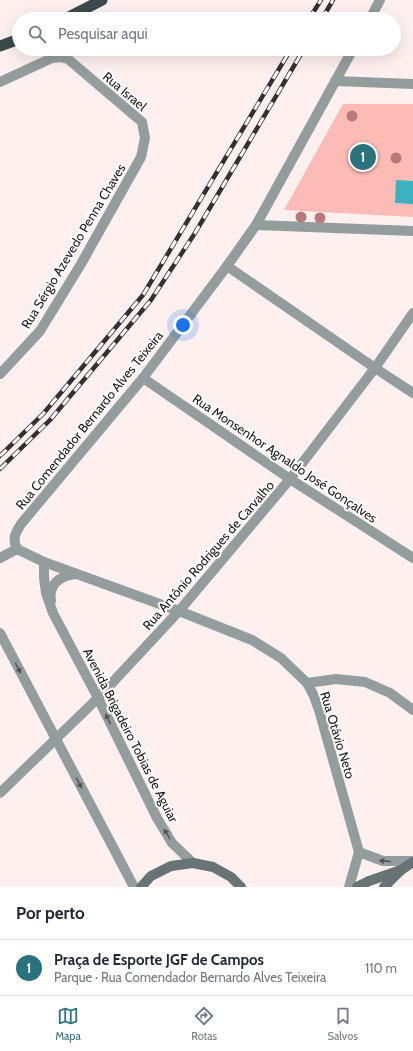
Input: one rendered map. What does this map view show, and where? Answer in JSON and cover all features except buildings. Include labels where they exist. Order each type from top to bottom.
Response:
[{"type":"highway","points":[[79,12],[102,0]]},
{"type":"highway","points":[[0,46],[12,42]]},
{"type":"main road","points":[[384,887],[401,870],[413,861]]},
{"type":"main road","points":[[141,887],[152,876],[171,866],[193,863],[213,867],[231,877],[241,887]]},
{"type":"main road","points":[[357,887],[369,881],[401,870]]},
{"type":"street","points":[[374,12],[380,0]]},
{"type":"street","name":"Rua Israel","points":[[0,82],[52,58],[60,56],[68,59],[142,122]]},
{"type":"street","name":"Rua Comendador Bernardo Alves Teixeira","points":[[17,549],[14,542],[16,533],[21,524],[143,378],[256,225],[349,56]]},
{"type":"street","points":[[335,81],[413,84]]},
{"type":"street","name":"Rua Sérgio Azevedo Penna Chaves","points":[[0,374],[40,331],[81,264],[141,157],[145,138],[142,122]]},
{"type":"street","points":[[256,225],[413,231]]},
{"type":"street","points":[[227,266],[413,393]]},
{"type":"street","name":"Rua Antônio Rodrigues de Carvalho","points":[[0,793],[98,698],[179,611],[290,479],[376,368],[413,313]]},
{"type":"street","name":"Rua Monsenhor Agnaldo José Gonçalves","points":[[143,378],[290,479],[413,558]]},
{"type":"street","points":[[0,558],[17,549]]},
{"type":"street","name":"Rua Otávio Neto","points":[[17,549],[44,562],[179,611],[252,640],[281,658],[307,683],[314,696],[359,852]]},
{"type":"street","name":"Avenida Brigadeiro Tobias de Aguiar","points":[[44,562],[46,593],[53,613],[98,698],[157,818],[172,843],[193,863]]},
{"type":"street","name":"Avenida Brigadeiro Tobias de Aguiar","points":[[53,613],[50,598],[51,590],[60,578],[76,574]]},
{"type":"street","points":[[0,633],[134,887]]},
{"type":"street","points":[[307,683],[336,678],[365,682],[390,693],[413,710]]},
{"type":"street","points":[[349,887],[359,852],[383,862],[413,861]]},
{"type":"shaded area","points":[[343,104],[413,104],[413,217],[284,210]]},
{"type":"water","points":[[396,180],[413,181],[413,204],[395,203]]},
{"type":"railway","points":[[313,12],[321,0]]},
{"type":"railway","points":[[326,12],[333,0]]},
{"type":"railway","points":[[0,456],[43,414],[143,295],[287,56]]},
{"type":"railway","points":[[0,469],[50,420],[151,300],[195,233],[300,56]]},
{"type":"place","name":"Praça de Esporte JGF de Campos","points":[[363,157]]}]
